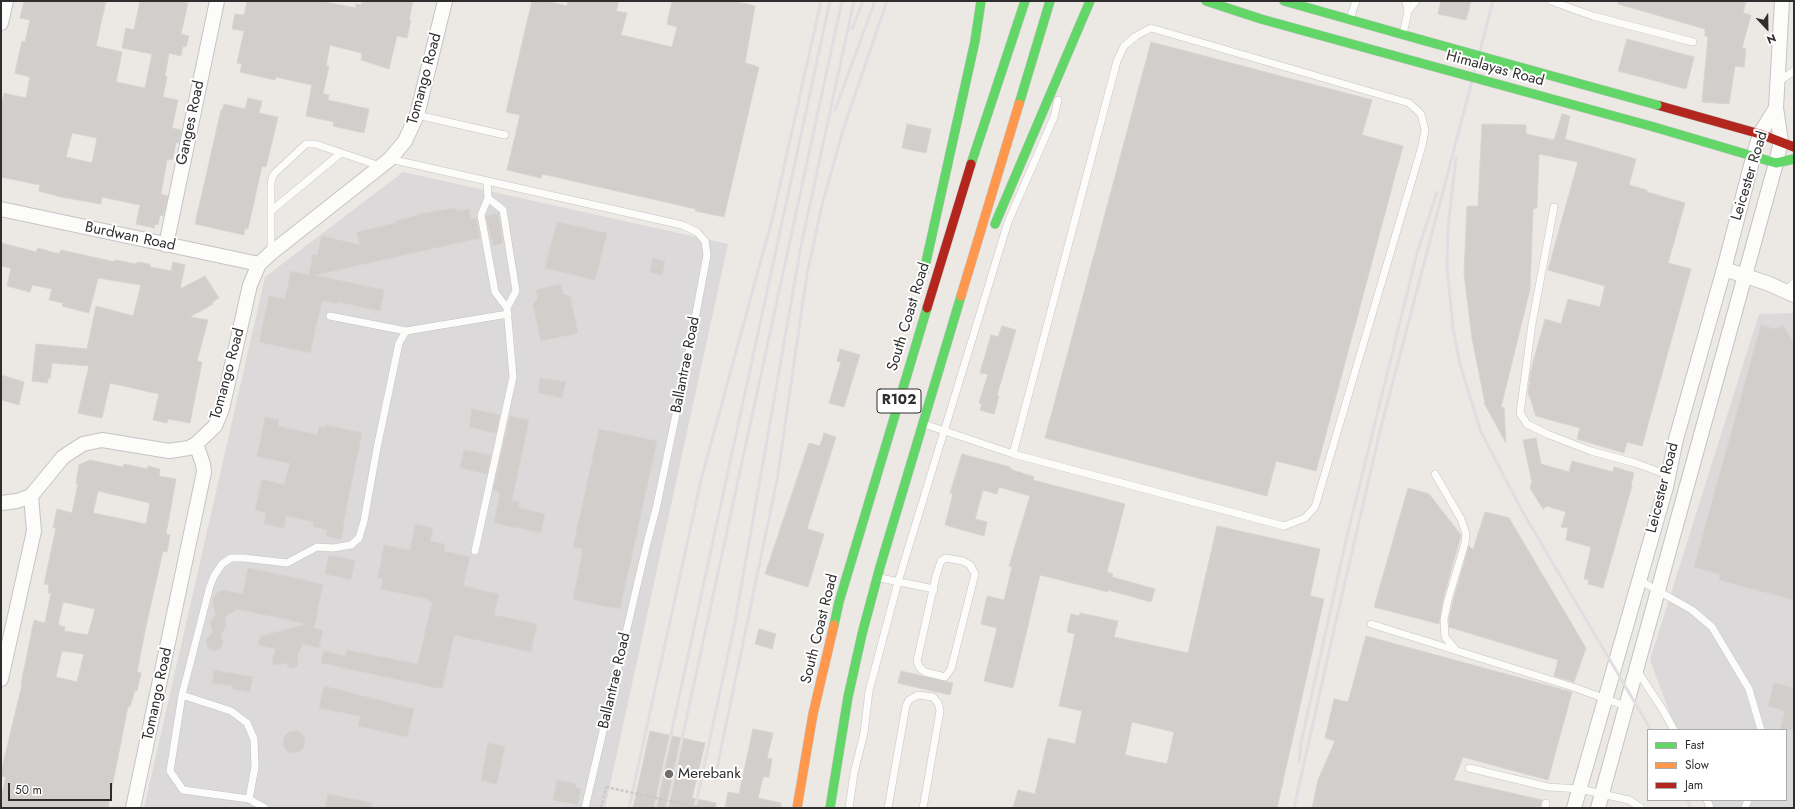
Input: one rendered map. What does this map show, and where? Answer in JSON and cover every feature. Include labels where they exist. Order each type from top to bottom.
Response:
[{"type":"main road","points":[[921,283],[975,41],[981,1]]},
{"type":"main road","name":"South Coast Road","points":[[797,808],[822,671],[839,602],[879,482],[920,329],[974,154],[1025,1]]},
{"type":"main road","name":"R102","points":[[830,808],[848,697],[862,634],[901,487],[924,424],[1050,1]]},
{"type":"main road","points":[[958,311],[1090,1]]},
{"type":"main road","name":"Himalayas Road","points":[[1206,1],[1261,19],[1654,127],[1753,158],[1776,163]]},
{"type":"main road","name":"Himalayas Road","points":[[1286,1],[1657,104],[1760,134],[1794,147]]},
{"type":"main road","points":[[1776,163],[1794,159]]},
{"type":"main road","points":[[919,302],[920,329]]},
{"type":"street","points":[[1,23],[6,1]]},
{"type":"street","name":"Ganges Road","points":[[166,245],[217,1]]},
{"type":"street","name":"Tomango Road","points":[[133,808],[204,472],[203,464],[196,444],[215,426],[222,409],[250,285],[259,264],[271,252],[385,163],[410,132],[417,115],[446,1]]},
{"type":"street","points":[[1776,108],[1782,1]]},
{"type":"street","name":"Leicester Road","points":[[1574,808],[1668,475],[1676,439],[1724,269],[1753,158],[1760,134],[1776,108]]},
{"type":"street","name":"Leicester Road","points":[[1598,808],[1776,163],[1781,141],[1776,108]]},
{"type":"street","name":"Burdwan Road","points":[[1,209],[259,264]]},
{"type":"street","points":[[1724,269],[1791,290]]},
{"type":"street","points":[[1,503],[17,501],[31,496],[63,457],[83,444],[102,440],[169,451],[189,448],[196,444]]},
{"type":"street","points":[[1668,475],[1690,479]]},
{"type":"street","points":[[1,679],[34,531],[31,496]]},
{"type":"lane","points":[[1350,19],[1356,1]]},
{"type":"lane","points":[[1403,34],[1408,11],[1406,1]]},
{"type":"lane","points":[[1408,11],[1416,1]]},
{"type":"lane","points":[[1551,1],[1593,16],[1693,42]]},
{"type":"lane","points":[[924,424],[1013,454],[1284,526],[1305,518],[1315,507],[1422,146],[1425,130],[1421,114],[1409,104],[1151,28],[1136,36],[1124,46],[1117,61],[1013,454]]},
{"type":"lane","points":[[1778,82],[1794,71]]},
{"type":"lane","points":[[849,808],[854,773],[864,733],[869,691],[898,582],[1008,222],[1054,117],[1059,99],[1060,72]]},
{"type":"lane","points":[[417,115],[505,135]]},
{"type":"lane","name":"Ballantrae Road","points":[[271,211],[272,178],[306,144],[315,144],[341,153],[385,163],[487,181],[690,227],[700,235],[707,248],[688,360],[656,509],[645,550],[585,808]]},
{"type":"lane","points":[[271,252],[271,211],[341,153]]},
{"type":"lane","points":[[487,181],[488,198],[480,215],[495,292],[508,311]]},
{"type":"lane","points":[[476,551],[513,377],[508,311],[516,291],[503,210],[488,198]]},
{"type":"lane","points":[[1554,207],[1532,324],[1520,413],[1527,424],[1547,434],[1591,451],[1635,463],[1668,475]]},
{"type":"lane","points":[[330,316],[406,331],[508,311]]},
{"type":"lane","points":[[265,808],[249,799],[183,790],[170,771],[182,695],[210,586],[222,564],[231,558],[287,563],[317,547],[343,547],[351,545],[359,538],[364,520],[377,448],[399,343],[406,331]]},
{"type":"lane","points":[[1435,474],[1461,519],[1466,534],[1465,543],[1448,600],[1444,619],[1445,637],[1456,651]]},
{"type":"lane","points":[[944,559],[963,561],[974,569],[975,578],[955,657],[950,672],[945,677],[925,672],[920,668],[917,661],[934,589],[936,576],[941,561],[944,559]]},
{"type":"lane","points":[[878,578],[934,589]]},
{"type":"lane","points":[[1639,580],[1692,610],[1712,627],[1749,689],[1760,729]]},
{"type":"lane","points":[[1371,624],[1573,687],[1625,706]]},
{"type":"lane","points":[[1636,669],[1673,729]]},
{"type":"lane","points":[[182,695],[231,711],[247,723],[254,739],[255,768],[249,799]]},
{"type":"lane","points":[[888,808],[906,706],[909,700],[918,695],[933,697],[938,703],[940,711],[923,808]]},
{"type":"lane","points":[[1469,768],[1548,787],[1580,789],[1629,800],[1642,808]]},
{"type":"path","points":[[601,808],[606,787],[701,808]]},
{"type":"shaded area","points":[[403,172],[728,244],[605,808],[144,808],[265,277]]},
{"type":"shaded area","points":[[1794,313],[1794,808],[1706,808],[1703,801],[1787,801],[1787,729],[1676,729],[1650,660],[1759,314]]},
{"type":"building","points":[[24,1],[106,1],[96,46],[122,52],[116,82],[145,88],[152,54],[122,48],[126,28],[134,30],[140,1],[180,1],[188,3],[181,34],[189,36],[186,47],[183,46],[181,56],[169,53],[165,76],[167,77],[163,97],[178,100],[172,128],[181,130],[179,143],[176,142],[173,159],[167,160],[161,194],[168,196],[163,216],[160,215],[158,225],[155,224],[154,228],[136,224],[140,205],[102,197],[101,204],[61,197],[39,191],[40,185],[1,177],[1,107],[4,93],[26,98],[30,77],[15,73],[22,41],[25,42],[30,20],[20,18]],"holes":[[[72,133],[97,138],[92,163],[66,157]]]},
{"type":"building","points":[[247,1],[320,1],[356,8],[356,4],[361,5],[362,1],[413,1],[407,38],[397,36],[389,69],[361,60],[362,53],[330,45],[326,66],[329,66],[323,94],[329,95],[328,100],[369,109],[364,133],[333,126],[334,122],[306,116],[312,85],[276,77],[275,80],[240,72],[242,64],[237,63],[244,31],[232,29],[235,14],[244,15]]},
{"type":"building","points":[[532,1],[545,1],[567,6],[568,1],[619,1],[616,11],[627,13],[621,35],[672,47],[677,27],[667,24],[672,1],[734,1],[755,6],[745,63],[759,67],[724,217],[695,211],[696,209],[542,174],[541,178],[507,170],[520,115],[506,112]]},
{"type":"building","points":[[1441,1],[1471,1],[1466,20],[1438,14]]},
{"type":"building","points":[[1618,1],[1746,1],[1743,13],[1751,15],[1742,48],[1746,49],[1744,67],[1735,66],[1729,104],[1702,102],[1708,37],[1705,36],[1705,29],[1618,4]]},
{"type":"building","points":[[1627,39],[1694,57],[1686,89],[1618,71]]},
{"type":"building","points":[[1151,42],[1372,100],[1362,135],[1403,146],[1316,471],[1276,461],[1267,496],[1045,438]]},
{"type":"building","points":[[248,98],[262,101],[259,113],[278,117],[266,167],[262,166],[248,229],[245,228],[244,235],[195,224],[221,110],[222,111],[224,104],[245,109]]},
{"type":"building","points":[[1562,114],[1570,116],[1565,139],[1636,159],[1629,185],[1685,203],[1668,263],[1691,269],[1642,446],[1627,442],[1624,453],[1577,439],[1580,428],[1536,416],[1528,392],[1531,370],[1545,319],[1561,324],[1568,299],[1600,307],[1605,286],[1548,270],[1578,162],[1539,154],[1537,208],[1533,209],[1530,289],[1501,407],[1504,408],[1506,443],[1484,403],[1472,338],[1464,274],[1467,206],[1478,206],[1482,124],[1526,125],[1526,134],[1554,140]]},
{"type":"building","points":[[907,124],[931,129],[926,153],[902,148]]},
{"type":"building","points":[[456,208],[457,211],[469,209],[471,219],[476,218],[480,238],[315,275],[384,290],[380,311],[339,302],[338,304],[322,301],[310,353],[259,342],[269,296],[285,299],[291,271],[309,275],[313,254],[317,255],[322,236],[360,245],[357,232],[396,223],[395,221],[419,214]]},
{"type":"building","points":[[498,213],[503,243],[493,246],[486,216]]},
{"type":"building","points":[[557,222],[607,233],[595,280],[545,268]]},
{"type":"building","points":[[1,243],[36,252],[38,248],[59,254],[61,250],[115,262],[115,260],[136,264],[137,262],[150,264],[150,267],[171,271],[173,262],[185,265],[180,289],[205,276],[219,298],[212,302],[213,304],[190,317],[208,320],[197,361],[202,362],[190,423],[168,419],[167,423],[153,420],[159,394],[110,383],[102,418],[78,413],[89,366],[52,363],[48,383],[32,381],[36,344],[87,349],[96,306],[133,316],[141,285],[98,278],[89,313],[62,306],[63,303],[49,300],[52,289],[32,285],[30,292],[7,286],[11,268],[1,266]]},
{"type":"building","points":[[653,258],[665,261],[662,275],[650,272]]},
{"type":"building","points":[[561,284],[563,294],[570,296],[578,333],[541,341],[533,304],[538,299],[536,290]]},
{"type":"building","points":[[1761,325],[1775,329],[1783,325],[1794,344],[1794,600],[1719,580],[1720,574],[1694,567]]},
{"type":"building","points":[[1002,326],[1016,330],[997,395],[999,396],[994,414],[980,410],[982,404],[979,403],[988,374],[980,373],[991,335],[998,337]]},
{"type":"building","points":[[840,349],[860,355],[844,407],[829,403],[841,362],[837,361]]},
{"type":"building","points":[[1,375],[24,382],[19,405],[1,400]]},
{"type":"building","points":[[540,378],[566,382],[562,398],[538,393]]},
{"type":"building","points":[[472,409],[500,415],[496,433],[469,427]]},
{"type":"building","points":[[510,416],[529,420],[512,500],[520,502],[518,508],[545,514],[541,533],[494,523],[500,492],[493,490]]},
{"type":"building","points":[[265,417],[279,420],[278,426],[317,435],[319,426],[324,428],[325,425],[362,433],[341,540],[326,536],[327,530],[313,527],[314,522],[286,516],[284,528],[264,524],[266,513],[255,510],[262,479],[284,485],[290,463],[257,457]]},
{"type":"building","points":[[599,429],[657,441],[620,609],[573,600],[583,549],[573,547]]},
{"type":"building","points":[[824,433],[836,437],[807,529],[824,534],[808,587],[765,574],[809,443],[820,446]]},
{"type":"building","points":[[1536,438],[1541,464],[1569,472],[1572,461],[1613,472],[1614,467],[1634,473],[1632,486],[1603,588],[1588,584],[1589,580],[1584,579],[1591,547],[1566,540],[1568,528],[1561,527],[1566,512],[1547,506],[1543,509],[1530,488],[1532,482],[1523,440]]},
{"type":"building","points":[[464,450],[491,455],[487,474],[460,468]]},
{"type":"building","points":[[962,454],[1010,467],[1010,469],[1034,477],[1033,480],[1125,504],[1107,572],[1113,574],[1112,577],[1155,589],[1151,602],[1108,590],[1108,592],[1040,575],[1013,688],[984,681],[997,628],[981,624],[987,596],[1004,600],[1012,567],[1009,566],[1030,496],[999,487],[997,494],[983,490],[975,519],[987,522],[984,536],[945,525],[953,494],[950,493]]},
{"type":"building","points":[[90,460],[123,467],[124,464],[147,469],[148,466],[160,469],[159,476],[176,479],[166,534],[170,535],[167,552],[163,551],[146,626],[137,672],[141,673],[137,691],[135,690],[130,707],[128,706],[108,808],[1,808],[1,799],[6,777],[1,776],[1,772],[22,685],[34,620],[45,623],[51,593],[48,593],[49,585],[44,584],[56,528],[53,528],[57,509],[72,513],[78,484],[76,483],[79,465]],"holes":[[[98,491],[150,503],[146,524],[93,513]],[[63,602],[95,609],[88,635],[64,631],[65,627],[58,625]],[[62,651],[84,654],[77,682],[56,677]]]},
{"type":"building","points":[[1408,488],[1429,494],[1461,535],[1443,599],[1439,624],[1374,607]]},
{"type":"building","points":[[1485,512],[1509,518],[1586,648],[1574,682],[1554,676],[1558,660],[1449,627],[1449,619],[1453,601],[1469,546],[1473,550]]},
{"type":"building","points":[[415,524],[433,528],[430,541],[445,544],[444,551],[470,557],[463,586],[499,594],[494,615],[537,624],[531,652],[454,635],[442,689],[321,663],[324,651],[346,656],[347,650],[418,664],[432,602],[428,601],[428,599],[381,589],[383,579],[378,578],[384,545],[410,550]]},
{"type":"building","points":[[1217,526],[1320,549],[1310,596],[1324,599],[1277,808],[1013,808],[1018,790],[1035,794],[1048,738],[1075,744],[1082,711],[1059,706],[1075,634],[1067,632],[1071,614],[1079,616],[1080,613],[1118,621],[1114,637],[1188,653]],"holes":[[[1132,722],[1174,732],[1167,764],[1125,755]]]},
{"type":"building","points":[[329,555],[355,560],[351,580],[325,574]]},
{"type":"building","points":[[248,568],[323,584],[314,628],[323,630],[319,648],[303,644],[297,655],[298,665],[294,668],[290,668],[285,663],[278,665],[273,664],[272,659],[276,649],[261,646],[258,642],[261,636],[307,624],[237,609],[225,617],[226,627],[221,634],[223,643],[221,648],[215,651],[210,650],[207,646],[206,640],[213,632],[210,623],[216,614],[213,606],[213,598],[218,592],[223,590],[243,594]]},
{"type":"building","points":[[759,629],[776,634],[772,649],[755,644]]},
{"type":"building","points":[[1366,636],[1572,692],[1548,780],[1463,757],[1454,780],[1542,800],[1540,808],[1312,808],[1318,780],[1335,741],[1325,738],[1334,699],[1348,702]]},
{"type":"building","points":[[214,670],[253,677],[250,692],[232,689],[233,686],[212,683]]},
{"type":"building","points":[[901,671],[953,683],[950,695],[898,683]]},
{"type":"building","points":[[1774,683],[1794,688],[1794,730],[1780,729],[1785,711],[1768,706]]},
{"type":"building","points":[[324,686],[414,709],[407,737],[358,726],[360,716],[319,708]]},
{"type":"building","points":[[753,729],[773,733],[767,758],[772,759],[769,777],[763,777],[758,798],[781,803],[781,808],[725,808],[728,792],[739,794]]},
{"type":"building","points":[[294,731],[302,734],[305,742],[302,750],[294,753],[286,750],[283,742],[286,734]]},
{"type":"building","points":[[650,731],[705,743],[692,798],[716,803],[716,808],[633,808]]},
{"type":"building","points":[[488,743],[505,746],[497,784],[481,781]]},
{"type":"building","points":[[557,780],[576,784],[575,787],[581,789],[578,805],[553,800]]},
{"type":"building","points":[[328,794],[372,803],[371,808],[325,808]]},
{"type":"railway","points":[[629,808],[701,480],[773,216],[821,1]]},
{"type":"railway","points":[[655,808],[830,1]]},
{"type":"railway","points":[[667,808],[842,1]]},
{"type":"railway","points":[[695,808],[735,622],[801,246],[854,1]]},
{"type":"railway","points":[[852,29],[863,1]]},
{"type":"railway","points":[[835,110],[875,1]]},
{"type":"railway","points":[[717,768],[777,480],[807,274],[822,205],[843,130],[887,1]]},
{"type":"railway","points":[[1294,808],[1381,427],[1493,1]]},
{"type":"railway","points":[[1456,157],[1448,228],[1447,266],[1453,328],[1460,364],[1481,432],[1521,509],[1650,729]]},
{"type":"railway","points":[[1299,762],[1301,743],[1347,536],[1417,253],[1437,192]]},
{"type":"railway","points":[[1688,801],[1691,808]]},
{"type":"traffic: fast","points":[[924,271],[975,41],[981,1]]},
{"type":"traffic: fast","points":[[971,164],[1025,1]]},
{"type":"traffic: fast","points":[[1019,104],[1050,1]]},
{"type":"traffic: fast","points":[[995,224],[1090,1]]},
{"type":"traffic: fast","points":[[1206,1],[1261,19],[1417,62]]},
{"type":"traffic: fast","points":[[1284,1],[1422,40]]},
{"type":"traffic: fast","points":[[1422,40],[1657,105]]},
{"type":"traffic: fast","points":[[1417,62],[1654,127]]},
{"type":"traffic: fast","points":[[1654,127],[1776,163],[1794,159]]},
{"type":"traffic: fast","points":[[830,808],[848,697],[862,634],[880,567],[961,296]]},
{"type":"traffic: fast","points":[[834,625],[839,602],[927,308]]},
{"type":"traffic: slow","points":[[961,296],[1019,104]]},
{"type":"traffic: slow","points":[[797,808],[813,714],[834,625]]},
{"type":"traffic: jam","points":[[1657,105],[1760,134],[1794,147]]},
{"type":"traffic: jam","points":[[927,308],[971,164]]},
{"type":"place","name":"Merebank","points":[[669,774]]}]
